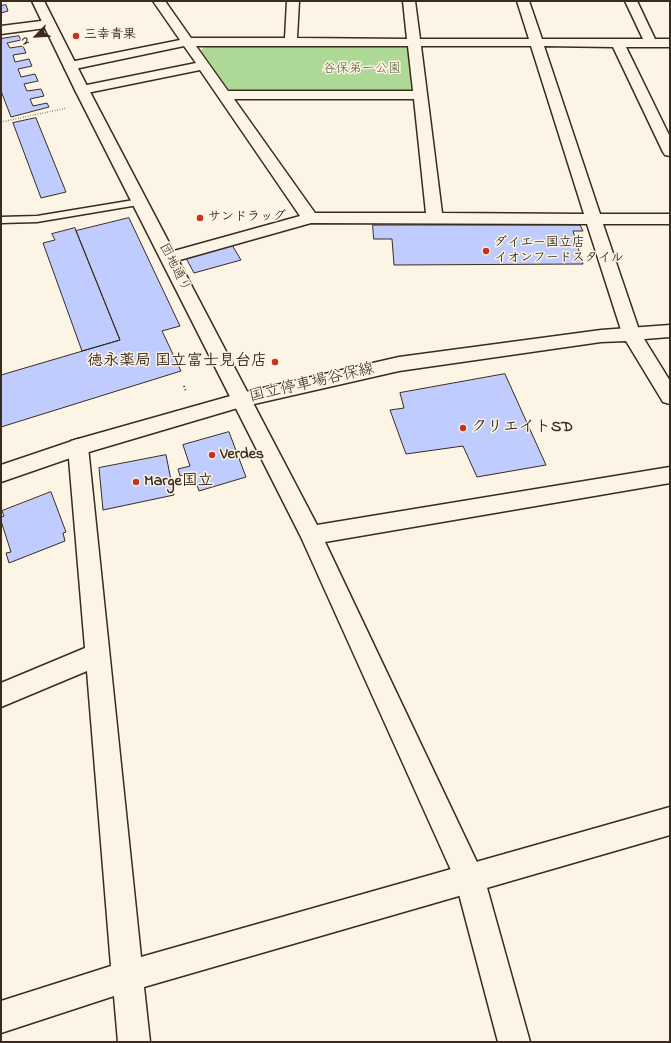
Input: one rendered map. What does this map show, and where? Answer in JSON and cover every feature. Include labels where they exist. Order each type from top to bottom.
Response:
[{"type":"street","name":"団地通り","points":[[38,1],[311,535],[469,877],[514,1042]]},
{"type":"street","points":[[159,1],[310,218]]},
{"type":"street","points":[[291,42],[293,1]]},
{"type":"street","points":[[409,1],[435,219]]},
{"type":"street","points":[[523,1],[632,333],[670,397]]},
{"type":"street","points":[[631,1],[651,43]]},
{"type":"street","points":[[1,30],[49,24]]},
{"type":"street","points":[[70,66],[188,42],[670,43]]},
{"type":"street","points":[[618,43],[670,152]]},
{"type":"street","points":[[86,97],[204,65]]},
{"type":"street","points":[[225,94],[420,95]]},
{"type":"street","points":[[169,258],[310,218],[670,218]]},
{"type":"street","name":"国立停車場谷保線","points":[[1,474],[78,447],[241,400],[399,364],[593,337],[670,331]]},
{"type":"street","points":[[78,447],[134,1042]]},
{"type":"street","points":[[311,535],[670,475]]},
{"type":"street","points":[[1,695],[98,654]]},
{"type":"street","points":[[1,1017],[128,976],[469,877],[670,821]]},
{"type":"lane","points":[[1,220],[37,219],[140,202]]},
{"type":"path","points":[[1,122],[86,97]]},
{"type":"green space","name":"谷保第一公園","points":[[205,46],[409,47],[411,94],[230,91],[201,50]]},
{"type":"building","points":[[6,5],[8,11],[1,13],[1,6]]},
{"type":"building","points":[[19,36],[21,40],[7,43],[10,48],[23,46],[26,53],[13,55],[15,62],[29,59],[32,66],[18,69],[21,77],[35,74],[38,81],[24,84],[27,91],[41,89],[44,96],[30,99],[33,106],[47,103],[49,107],[11,117],[1,91],[1,39]]},
{"type":"building","points":[[36,118],[66,192],[41,198],[13,123]]},
{"type":"building","points":[[129,218],[180,326],[162,331],[181,371],[1,427],[1,375],[120,340],[76,231]]},
{"type":"building","name":"ダイエー国立店 イオンフードスタイル","points":[[373,225],[580,225],[583,231],[573,231],[583,264],[394,265],[392,239],[374,239]]},
{"type":"building","points":[[75,228],[120,340],[82,351],[43,243],[55,240],[52,234]]},
{"type":"building","points":[[232,245],[241,260],[194,273],[186,258]]},
{"type":"building","name":"クリエイトSD","points":[[505,374],[546,465],[477,477],[463,446],[406,454],[390,410],[404,408],[400,393]]},
{"type":"building","name":"Verdes","points":[[229,432],[246,477],[199,491],[193,473],[180,476],[178,469],[190,466],[183,445]]},
{"type":"building","name":"Marge国立","points":[[166,455],[174,495],[103,510],[99,468]]},
{"type":"building","points":[[51,492],[66,532],[63,533],[65,541],[9,563],[6,553],[11,552],[1,521],[1,517],[4,516],[2,511]]},
{"type":"place","name":"三幸青果","points":[[76,36]]},
{"type":"place","name":"サンドラッグ","points":[[200,218]]},
{"type":"place","name":"ダイエー国立店 イオンフードスタイル","points":[[486,251]]},
{"type":"place","name":"徳永薬局 国立富士見台店","points":[[275,362]]},
{"type":"place","name":"クリエイトSD","points":[[463,428]]},
{"type":"place","name":"Verdes","points":[[212,455]]},
{"type":"place","name":"Marge国立","points":[[136,482]]}]
